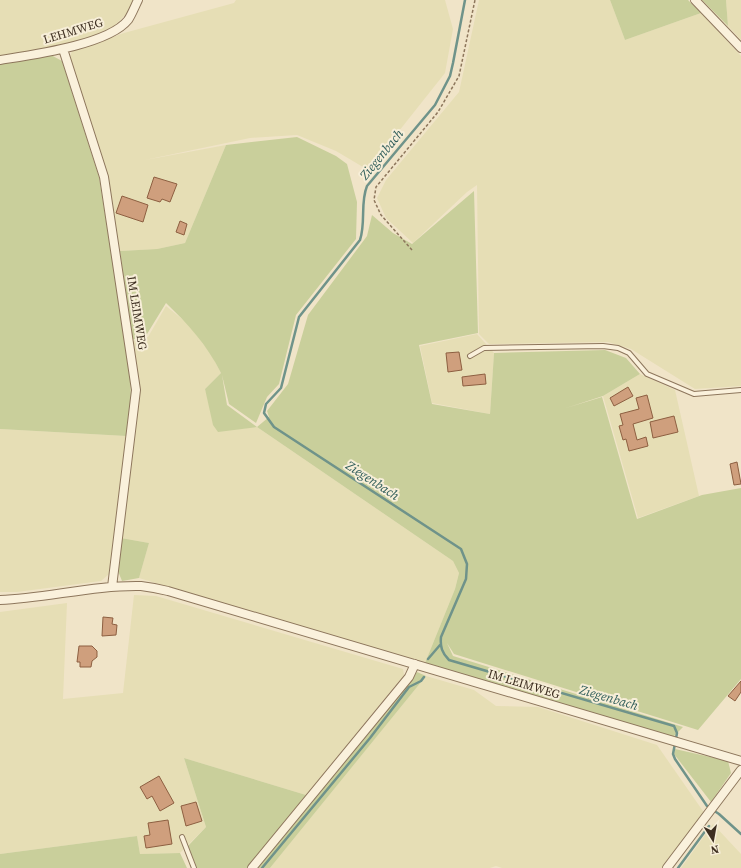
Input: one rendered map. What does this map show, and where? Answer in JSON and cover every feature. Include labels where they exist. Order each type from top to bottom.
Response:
[{"type":"street","name":"LEHMWEG","points":[[0,60],[63,49],[116,30],[128,20],[138,0]]},
{"type":"street","points":[[695,0],[741,48]]},
{"type":"street","name":"IM LEIMWEG","points":[[63,49],[104,177],[136,390],[112,587]]},
{"type":"street","name":"IM LEIMWEG","points":[[0,600],[19,600],[112,587],[142,586],[168,591],[741,761]]},
{"type":"street","points":[[252,868],[409,677],[415,664]]},
{"type":"street","points":[[667,868],[741,770]]},
{"type":"lane","points":[[470,356],[484,348],[603,346],[618,348],[629,353],[647,374],[694,394],[741,390]]},
{"type":"lane","points":[[182,837],[194,868]]},
{"type":"path","points":[[412,250],[389,227],[381,216],[374,200],[376,187],[438,112],[459,76],[475,0]]},
{"type":"shaded area","points":[[0,0],[135,0],[129,11],[114,26],[94,36],[59,46],[0,56]]},
{"type":"shaded area","points":[[236,0],[445,0],[453,29],[445,73],[368,170],[336,151],[297,135],[250,138],[145,160],[226,145],[185,243],[157,249],[120,251],[105,168],[69,59],[72,51],[124,33],[234,3]]},
{"type":"shaded area","points":[[479,0],[610,0],[625,40],[701,13],[741,56],[741,386],[695,389],[631,349],[608,342],[489,344],[479,334],[477,185],[467,192],[413,243],[386,218],[377,198],[386,180],[459,92]]},
{"type":"shaded area","points":[[726,0],[741,0],[741,40],[728,26]]},
{"type":"shaded area","points":[[166,306],[187,323],[211,354],[221,373],[205,389],[218,431],[257,427],[453,561],[459,573],[455,589],[425,663],[139,578],[149,543],[121,538],[139,386],[132,341],[148,337]]},
{"type":"shaded area","points":[[477,334],[494,353],[490,414],[432,403],[420,346]]},
{"type":"shaded area","points":[[640,374],[675,390],[699,496],[638,518],[603,396]]},
{"type":"shaded area","points":[[0,429],[126,436],[109,574],[101,581],[17,592],[0,592]]},
{"type":"shaded area","points":[[134,595],[156,596],[403,669],[404,675],[306,795],[184,758],[206,827],[180,853],[140,854],[137,836],[0,854],[0,612],[67,603],[63,699],[123,693]]},
{"type":"shaded area","points":[[426,676],[474,690],[496,706],[538,707],[657,745],[705,814],[663,868],[502,868],[496,866],[490,868],[270,868]]},
{"type":"shaded area","points":[[713,824],[741,854],[741,868],[681,868]]},
{"type":"green space","points":[[610,0],[688,0],[701,13],[625,40]]},
{"type":"green space","points":[[702,0],[726,0],[728,26]]},
{"type":"green space","points":[[51,55],[62,61],[99,177],[130,372],[131,402],[126,436],[0,429],[0,64]]},
{"type":"green space","points":[[297,137],[336,156],[347,164],[357,202],[356,239],[296,315],[279,384],[267,397],[256,423],[229,404],[222,375],[227,405],[257,427],[218,432],[213,425],[205,389],[221,373],[210,353],[196,335],[166,303],[147,334],[132,340],[120,251],[157,249],[185,243],[226,145]]},
{"type":"green space","points":[[474,191],[478,333],[419,345],[432,404],[490,414],[494,353],[605,350],[626,358],[640,374],[603,396],[566,408],[602,397],[637,519],[702,495],[741,488],[741,679],[698,730],[454,654],[447,643],[453,656],[683,727],[673,737],[425,663],[455,589],[459,573],[453,561],[257,427],[269,417],[267,411],[288,384],[308,315],[367,236],[372,215],[393,233],[412,244]]},
{"type":"green space","points":[[121,538],[149,543],[139,578],[122,581],[118,571]]},
{"type":"green space","points":[[417,672],[426,676],[270,868],[258,868]]},
{"type":"green space","points":[[675,749],[728,761],[731,773],[711,802],[674,754]]},
{"type":"green space","points":[[184,758],[306,795],[247,868],[197,868],[188,846],[206,827]]},
{"type":"green space","points":[[137,836],[140,854],[180,853],[187,868],[0,868],[0,854]]},
{"type":"building","points":[[154,177],[177,184],[170,202],[162,199],[160,202],[147,198]]},
{"type":"building","points":[[122,196],[148,205],[143,222],[116,213]]},
{"type":"building","points":[[180,221],[187,224],[184,235],[176,232]]},
{"type":"building","points":[[459,352],[462,370],[448,372],[446,353]]},
{"type":"building","points":[[485,374],[486,384],[463,386],[462,377]]},
{"type":"building","points":[[628,387],[633,396],[614,406],[610,398]]},
{"type":"building","points":[[647,395],[653,418],[633,424],[637,440],[646,437],[648,446],[629,451],[626,439],[623,440],[619,426],[623,425],[620,414],[639,409],[636,398]]},
{"type":"building","points":[[674,416],[678,432],[653,438],[650,422]]},
{"type":"building","points":[[737,462],[741,484],[734,485],[730,464]]},
{"type":"building","points":[[103,617],[113,618],[112,624],[117,625],[116,635],[102,636]]},
{"type":"building","points":[[79,646],[92,646],[97,651],[97,657],[92,661],[91,667],[80,667],[80,662],[77,662]]},
{"type":"building","points":[[741,681],[741,692],[735,701],[728,696]]},
{"type":"building","points":[[159,776],[174,803],[160,811],[152,796],[147,799],[140,787]]},
{"type":"building","points":[[196,802],[202,821],[186,826],[181,806]]},
{"type":"building","points":[[168,820],[172,844],[146,848],[144,836],[150,835],[148,823]]},
{"type":"waterway","name":"Ziegenbach","points":[[465,0],[450,76],[435,105],[367,186],[364,199],[363,226],[360,240],[299,317],[281,388],[266,404],[264,413],[274,427],[461,549],[467,564],[466,579],[441,637],[442,650],[449,660],[674,726],[677,733],[673,754],[675,759],[707,806],[719,814],[741,834]]},
{"type":"waterway","points":[[428,659],[440,645]]},
{"type":"waterway","points":[[262,868],[370,738],[409,687],[421,681],[424,677]]},
{"type":"waterway","points":[[678,868],[709,826]]}]
